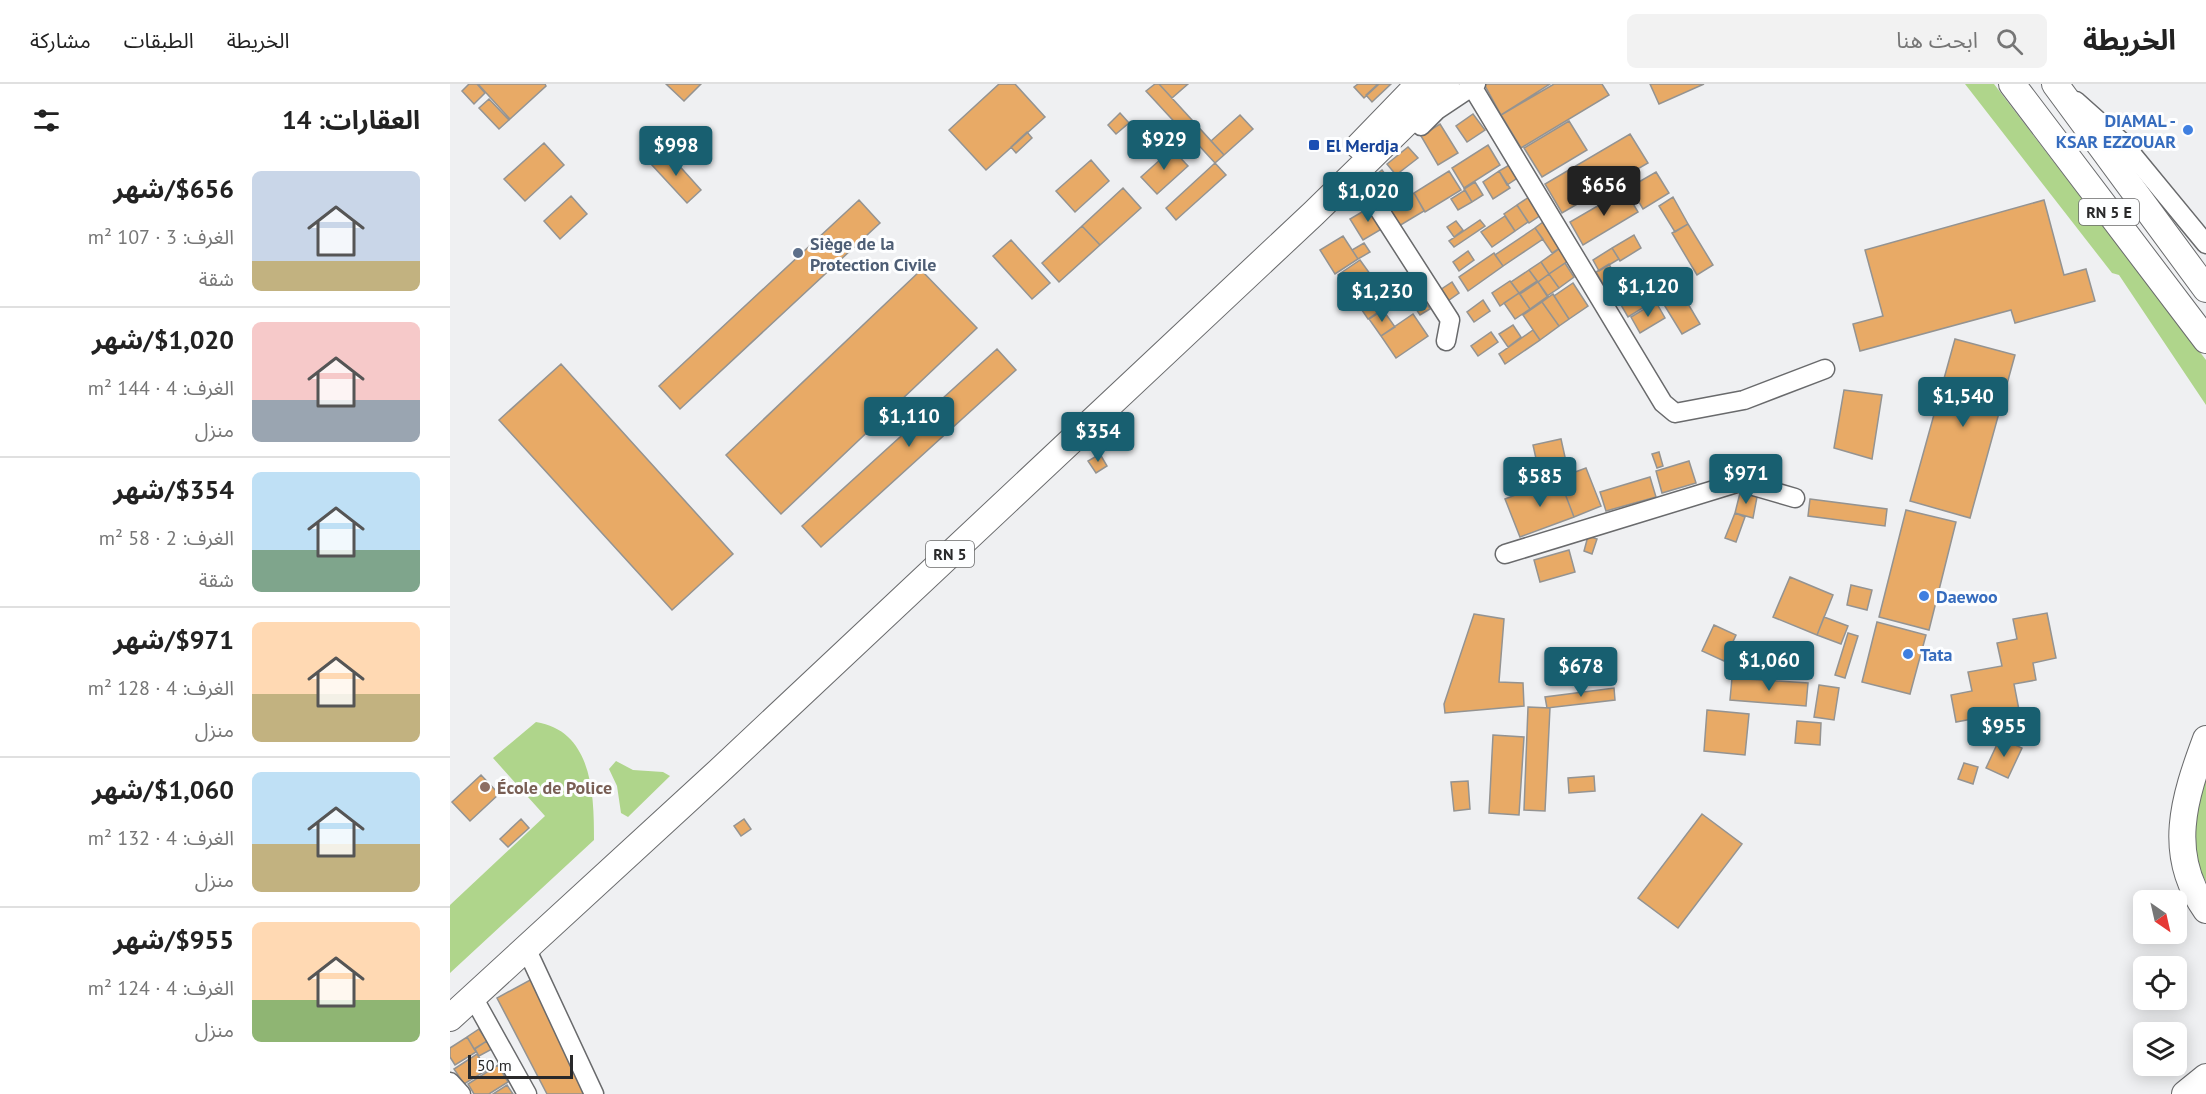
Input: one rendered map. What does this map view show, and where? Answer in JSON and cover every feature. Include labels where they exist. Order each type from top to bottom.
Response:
[{"type":"highway","name":"RN 5","points":[[461,997],[526,948],[629,842],[1301,202],[1419,84]]},
{"type":"highway","name":"RN 5","points":[[450,1018],[461,997],[1353,184],[1446,84]]},
{"type":"highway","name":"RN 5 E","points":[[2012,84],[2206,340]]},
{"type":"highway","name":"RN 5 E","points":[[2056,86],[2206,289]]},
{"type":"highway","points":[[2163,230],[2206,277]]},
{"type":"highway","points":[[2206,739],[2192,777],[2181,820],[2184,862],[2197,897],[2206,910]]},
{"type":"highway","points":[[2185,1094],[2206,1077]]},
{"type":"street","points":[[1446,341],[1450,320],[1353,184],[1437,110],[1474,86],[1663,403],[1675,413],[1744,400],[1825,369]]},
{"type":"street","points":[[2056,86],[2122,141],[2206,244]]},
{"type":"street","points":[[1505,554],[1740,482],[1795,498]]},
{"type":"street","points":[[526,948],[594,1094]]},
{"type":"street","points":[[461,997],[527,1094]]},
{"type":"street","points":[[450,1082],[461,1094]]},
{"type":"green space","points":[[1965,84],[1994,84],[2206,360],[2206,405],[2119,275],[2112,273]]},
{"type":"green space","points":[[536,722],[555,728],[569,738],[579,751],[591,785],[594,840],[450,973],[450,905],[545,816],[493,758]]},
{"type":"green space","points":[[616,761],[633,770],[663,772],[670,776],[628,817],[621,813],[617,786],[609,769]]},
{"type":"green space","points":[[2206,769],[2206,882],[2197,855],[2196,826]]},
{"type":"building","points":[[469,84],[477,84],[485,93],[474,104],[462,91]]},
{"type":"building","points":[[478,84],[545,84],[546,86],[510,119]]},
{"type":"building","points":[[666,84],[701,84],[684,101]]},
{"type":"building","points":[[999,84],[1015,84],[1045,117],[986,170],[949,130]]},
{"type":"building","points":[[1155,84],[1159,84],[1192,120],[1181,129],[1146,91]]},
{"type":"building","points":[[1159,84],[1188,84],[1172,98]]},
{"type":"building","points":[[1358,84],[1379,84],[1364,98],[1354,87]]},
{"type":"building","points":[[1378,84],[1391,84],[1372,102],[1366,95]]},
{"type":"building","points":[[1484,84],[1550,84],[1501,115]]},
{"type":"building","points":[[1554,84],[1602,84],[1609,95],[1521,148],[1501,115]]},
{"type":"building","points":[[1650,84],[1704,84],[1659,104]]},
{"type":"building","points":[[489,99],[509,120],[499,129],[479,108]]},
{"type":"building","points":[[1120,113],[1129,123],[1116,134],[1108,125]]},
{"type":"building","points":[[1473,114],[1485,130],[1467,142],[1456,126]]},
{"type":"building","points":[[1240,115],[1253,129],[1224,155],[1211,141]]},
{"type":"building","points":[[1192,120],[1224,155],[1215,163],[1183,128]]},
{"type":"building","points":[[1569,121],[1587,150],[1542,177],[1524,148]]},
{"type":"building","points":[[1440,124],[1458,153],[1438,165],[1421,136]]},
{"type":"building","points":[[1027,132],[1032,138],[1016,153],[1011,147]]},
{"type":"building","points":[[1630,134],[1648,163],[1562,213],[1545,184]]},
{"type":"building","points":[[544,143],[564,165],[525,201],[504,179]]},
{"type":"building","points":[[653,143],[663,153],[651,164],[641,153]]},
{"type":"building","points":[[1488,145],[1500,165],[1464,188],[1452,168]]},
{"type":"building","points":[[1408,147],[1418,158],[1396,175],[1387,164]]},
{"type":"building","points":[[1172,149],[1188,166],[1157,194],[1141,177]]},
{"type":"building","points":[[666,151],[701,190],[687,203],[651,164]]},
{"type":"building","points":[[1091,160],[1109,181],[1075,212],[1056,191]]},
{"type":"building","points":[[1215,163],[1226,175],[1176,220],[1166,208]]},
{"type":"building","points":[[1511,164],[1519,177],[1507,185],[1499,171]]},
{"type":"building","points":[[1382,170],[1393,185],[1378,195],[1368,181]]},
{"type":"building","points":[[1449,171],[1461,190],[1425,212],[1414,193]]},
{"type":"building","points":[[1499,171],[1510,188],[1493,199],[1483,182]]},
{"type":"building","points":[[1656,172],[1669,193],[1643,209],[1630,187]]},
{"type":"building","points":[[1398,175],[1404,182],[1395,188],[1390,181]]},
{"type":"building","points":[[1475,182],[1483,195],[1472,202],[1464,189]]},
{"type":"building","points":[[1123,188],[1141,208],[1100,245],[1082,226]]},
{"type":"building","points":[[1465,190],[1472,202],[1458,210],[1451,199]]},
{"type":"building","points":[[1625,190],[1638,212],[1583,245],[1570,222]]},
{"type":"building","points":[[1414,193],[1424,211],[1399,226],[1388,209]]},
{"type":"building","points":[[571,196],[587,214],[560,239],[544,221]]},
{"type":"building","points":[[1529,197],[1541,215],[1529,223],[1517,205]]},
{"type":"building","points":[[1673,197],[1688,224],[1675,232],[1659,206]]},
{"type":"building","points":[[859,200],[880,223],[680,409],[659,386]]},
{"type":"building","points":[[2044,200],[2064,275],[2086,269],[2095,301],[2015,323],[2011,310],[1860,351],[1853,324],[1883,316],[1865,250]]},
{"type":"building","points":[[1517,205],[1528,222],[1515,231],[1504,214]]},
{"type":"building","points":[[1372,206],[1385,227],[1363,240],[1350,219]]},
{"type":"building","points":[[1505,216],[1515,231],[1492,247],[1481,232]]},
{"type":"building","points":[[1480,220],[1485,226],[1454,247],[1449,241]]},
{"type":"building","points":[[1456,221],[1463,230],[1454,237],[1447,227]]},
{"type":"building","points":[[1543,222],[1561,247],[1552,253],[1535,228]]},
{"type":"building","points":[[1688,224],[1713,265],[1697,275],[1672,233]]},
{"type":"building","points":[[1082,226],[1100,245],[1059,282],[1042,263]]},
{"type":"building","points":[[1535,228],[1543,239],[1503,266],[1495,255]]},
{"type":"building","points":[[1634,235],[1641,248],[1620,261],[1612,248]]},
{"type":"building","points":[[1343,236],[1358,259],[1335,274],[1320,250]]},
{"type":"building","points":[[1011,240],[1050,283],[1032,299],[993,256]]},
{"type":"building","points":[[1364,243],[1370,252],[1358,259],[1352,250]]},
{"type":"building","points":[[1612,248],[1619,259],[1599,271],[1593,260]]},
{"type":"building","points":[[1559,249],[1568,261],[1549,274],[1541,262]]},
{"type":"building","points":[[1468,251],[1474,260],[1459,271],[1453,262]]},
{"type":"building","points":[[1494,253],[1503,266],[1468,291],[1459,277]]},
{"type":"building","points":[[1360,260],[1391,303],[1368,319],[1338,275]]},
{"type":"building","points":[[1541,262],[1549,274],[1538,282],[1529,270]]},
{"type":"building","points":[[1565,263],[1574,277],[1559,288],[1549,274]]},
{"type":"building","points":[[1609,264],[1616,277],[1603,284],[1596,272]]},
{"type":"building","points":[[1656,268],[1670,291],[1628,317],[1614,293]]},
{"type":"building","points":[[921,270],[977,328],[781,514],[726,455]]},
{"type":"building","points":[[1529,270],[1537,281],[1519,293],[1511,282]]},
{"type":"building","points":[[1549,274],[1559,288],[1547,296],[1538,282]]},
{"type":"building","points":[[1510,281],[1519,293],[1500,306],[1492,293]]},
{"type":"building","points":[[1452,282],[1459,293],[1445,303],[1437,292]]},
{"type":"building","points":[[1538,282],[1548,296],[1530,309],[1520,294]]},
{"type":"building","points":[[1573,283],[1588,306],[1569,319],[1554,296]]},
{"type":"building","points":[[1413,285],[1430,309],[1420,315],[1404,291]]},
{"type":"building","points":[[1681,292],[1700,324],[1682,334],[1663,303]]},
{"type":"building","points":[[1519,293],[1530,309],[1515,319],[1504,303]]},
{"type":"building","points":[[1553,294],[1569,319],[1559,326],[1542,302]]},
{"type":"building","points":[[1483,300],[1490,311],[1474,322],[1467,312]]},
{"type":"building","points":[[1542,302],[1559,326],[1540,340],[1523,315]]},
{"type":"building","points":[[1656,302],[1665,318],[1640,333],[1631,317]]},
{"type":"building","points":[[1383,310],[1395,327],[1381,336],[1369,319]]},
{"type":"building","points":[[1413,314],[1428,336],[1396,358],[1381,336]]},
{"type":"building","points":[[1513,325],[1521,337],[1508,347],[1499,334]]},
{"type":"building","points":[[1533,330],[1540,340],[1505,364],[1499,354]]},
{"type":"building","points":[[1491,332],[1498,342],[1478,356],[1471,346]]},
{"type":"building","points":[[1955,339],[2015,355],[1970,518],[1910,501]]},
{"type":"building","points":[[997,349],[1016,370],[821,547],[802,526]]},
{"type":"building","points":[[561,364],[733,554],[672,610],[499,420]]},
{"type":"building","points":[[1844,390],[1882,395],[1872,459],[1834,448]]},
{"type":"building","points":[[1561,439],[1567,466],[1539,472],[1533,445]]},
{"type":"building","points":[[1659,452],[1663,466],[1657,468],[1652,454]]},
{"type":"building","points":[[1100,454],[1107,466],[1096,473],[1088,461]]},
{"type":"building","points":[[1689,461],[1696,483],[1662,493],[1656,471]]},
{"type":"building","points":[[1586,468],[1601,506],[1574,517],[1559,478]]},
{"type":"building","points":[[1650,477],[1656,497],[1606,511],[1600,492]]},
{"type":"building","points":[[1559,478],[1574,517],[1520,537],[1505,499]]},
{"type":"building","points":[[1740,493],[1757,497],[1753,518],[1735,513]]},
{"type":"building","points":[[1810,499],[1887,509],[1885,526],[1808,516]]},
{"type":"building","points":[[1906,510],[1956,522],[1929,630],[1879,617]]},
{"type":"building","points":[[1735,513],[1745,517],[1736,542],[1725,538]]},
{"type":"building","points":[[1588,536],[1597,539],[1592,554],[1584,551]]},
{"type":"building","points":[[1569,550],[1575,572],[1540,582],[1534,560]]},
{"type":"building","points":[[1790,577],[1833,595],[1817,635],[1773,617]]},
{"type":"building","points":[[1851,585],[1872,590],[1867,610],[1847,605]]},
{"type":"building","points":[[2047,613],[2056,658],[2033,663],[2036,680],[2014,684],[2019,710],[1956,722],[1951,695],[1972,691],[1968,672],[2002,666],[1997,643],[2017,639],[2013,619]]},
{"type":"building","points":[[1474,614],[1504,619],[1499,682],[1523,683],[1524,706],[1445,713],[1444,704]]},
{"type":"building","points":[[1824,617],[1848,626],[1841,644],[1817,635]]},
{"type":"building","points":[[1877,622],[1926,635],[1910,694],[1862,682]]},
{"type":"building","points":[[1714,625],[1736,635],[1724,661],[1702,651]]},
{"type":"building","points":[[1848,633],[1858,636],[1845,678],[1835,675]]},
{"type":"building","points":[[1732,678],[1808,683],[1806,706],[1730,700]]},
{"type":"building","points":[[1819,685],[1839,688],[1834,720],[1814,717]]},
{"type":"building","points":[[1614,688],[1615,700],[1547,708],[1545,697]]},
{"type":"building","points":[[1528,707],[1550,708],[1545,811],[1524,810]]},
{"type":"building","points":[[1707,710],[1749,714],[1745,755],[1704,751]]},
{"type":"building","points":[[1797,721],[1821,723],[1820,745],[1795,743]]},
{"type":"building","points":[[1493,735],[1524,737],[1519,815],[1489,813]]},
{"type":"building","points":[[2000,738],[2022,748],[2008,778],[1986,768]]},
{"type":"building","points":[[1964,763],[1978,767],[1973,784],[1958,779]]},
{"type":"building","points":[[481,775],[499,794],[470,821],[452,802]]},
{"type":"building","points":[[1594,776],[1595,791],[1569,793],[1568,778]]},
{"type":"building","points":[[1468,781],[1470,809],[1454,811],[1451,782]]},
{"type":"building","points":[[1702,814],[1742,844],[1678,928],[1638,898]]},
{"type":"building","points":[[521,819],[529,828],[508,847],[500,839]]},
{"type":"building","points":[[744,819],[751,829],[741,836],[734,826]]},
{"type":"building","points":[[532,979],[592,1094],[547,1094],[497,998]]},
{"type":"building","points":[[479,1029],[487,1041],[474,1049],[467,1037]]},
{"type":"building","points":[[467,1037],[476,1052],[455,1065],[450,1057],[450,1048]]},
{"type":"building","points":[[487,1041],[492,1049],[479,1056],[475,1049]]},
{"type":"building","points":[[477,1054],[487,1070],[464,1084],[454,1069]]},
{"type":"building","points":[[498,1065],[508,1082],[489,1094],[474,1094],[468,1084]]},
{"type":"building","points":[[507,1085],[513,1094],[493,1094]]},
{"type":"place","name":"DIAMAL - KSAR EZZOUAR","points":[[2188,130]]},
{"type":"place","name":"El Merdja","points":[[1314,145]]},
{"type":"place","name":"Siège de la Protection Civile","points":[[798,253]]},
{"type":"place","name":"Daewoo","points":[[1924,596]]},
{"type":"place","name":"Tata","points":[[1908,654]]},
{"type":"place","name":"École de Police","points":[[485,787]]}]
